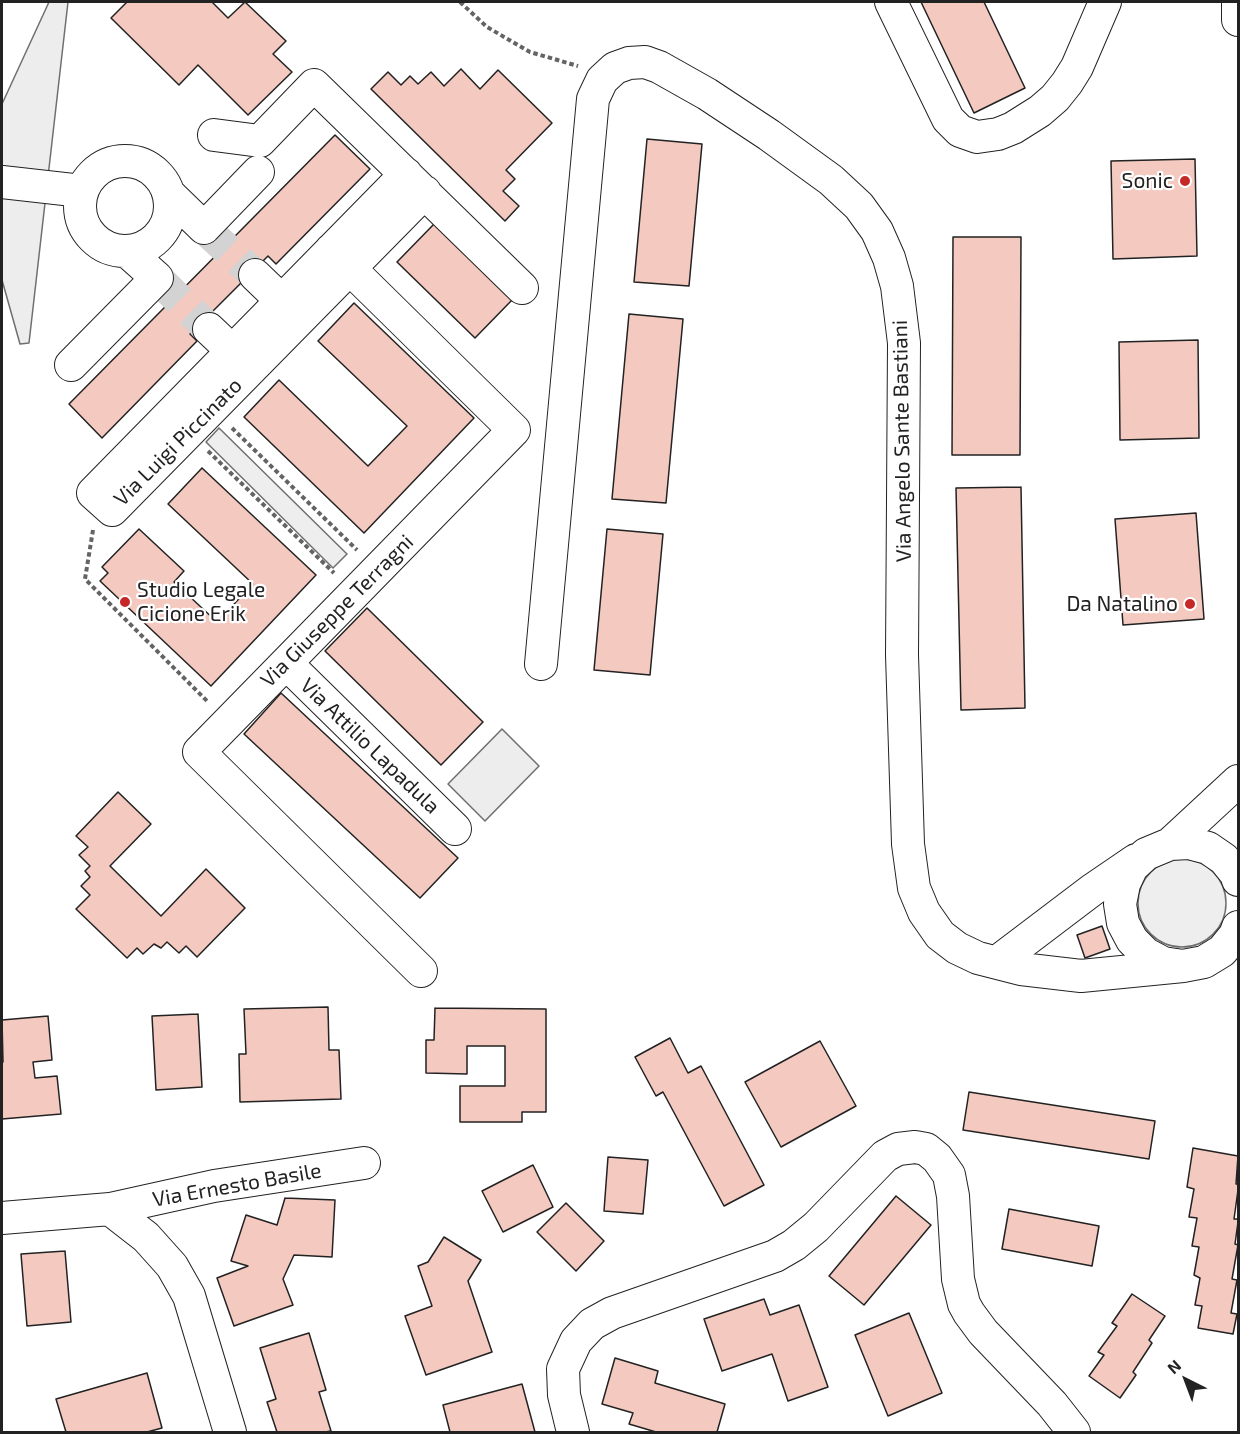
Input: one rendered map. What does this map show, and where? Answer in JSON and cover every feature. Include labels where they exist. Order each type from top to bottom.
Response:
[{"type":"street","points":[[891,2],[948,119],[960,131],[977,137],[998,134],[1013,128],[1040,111],[1055,98],[1077,67],[1105,2]]},
{"type":"street","points":[[1238,2],[1239,20]]},
{"type":"street","name":"Via Angelo Sante Bastiani","points":[[541,664],[592,99],[602,80],[615,68],[629,63],[648,63],[707,94],[831,180],[864,212],[877,231],[889,258],[900,302],[905,354],[902,655],[908,844],[911,873],[919,901],[932,924],[940,935],[968,954],[1032,972],[1082,976],[1204,962],[1222,951],[1239,927]]},
{"type":"street","points":[[214,135],[260,141],[314,85],[522,288]]},
{"type":"street","points":[[126,161],[140,163],[162,180],[168,193],[170,206],[163,232],[142,249],[128,252],[113,250],[99,244],[88,234],[81,220],[82,190],[89,178],[112,163],[126,161]]},
{"type":"street","points":[[168,193],[204,228],[258,172]]},
{"type":"street","points":[[2,182],[82,190]]},
{"type":"street","name":"Via Luigi Piccinato","points":[[112,510],[93,493],[179,422],[415,183]]},
{"type":"street","points":[[71,365],[158,278],[128,252]]},
{"type":"street","points":[[340,260],[514,430],[561,435]]},
{"type":"street","name":"Via Luigi Piccinato","points":[[179,422],[212,408],[281,300],[340,260]]},
{"type":"street","points":[[255,275],[281,300]]},
{"type":"street","points":[[210,329],[241,360]]},
{"type":"street","name":"Via Giuseppe Terragni","points":[[421,971],[199,752],[514,430]]},
{"type":"street","name":"Via Attilio Lapadula","points":[[286,663],[455,828]]},
{"type":"street","points":[[1183,966],[1163,963],[1146,954],[1132,940],[1123,923],[1120,904],[1124,885],[1132,867],[1158,849],[1239,781]]},
{"type":"street","points":[[997,962],[1077,901],[1158,849],[1189,843],[1208,848],[1224,858],[1238,873]]},
{"type":"street","points":[[573,1432],[564,1395],[563,1370],[576,1341],[592,1324],[612,1313],[775,1256],[794,1245],[816,1227],[885,1156],[903,1147],[926,1149],[937,1158],[949,1175],[953,1196],[958,1279],[964,1304],[969,1313],[983,1332],[1052,1404],[1074,1432]]},
{"type":"street","name":"Via Ernesto Basile","points":[[2,1218],[110,1209],[214,1186],[364,1163]]},
{"type":"street","name":"Via Ernesto Basile","points":[[110,1209],[138,1229],[160,1251],[172,1266],[189,1296],[230,1432]]},
{"type":"path","points":[[460,2],[487,27],[530,52],[577,66],[589,62]]},
{"type":"path","points":[[212,408],[377,570]]},
{"type":"path","points":[[179,422],[355,593]]},
{"type":"path","points":[[112,510],[93,528],[85,579],[228,722]]},
{"type":"shaded area","points":[[49,2],[68,2],[29,343],[20,344],[2,280],[2,104]]},
{"type":"shaded area","points":[[219,428],[347,554],[333,568],[206,442]]},
{"type":"shaded area","points":[[502,729],[539,766],[485,821],[448,784]]},
{"type":"shaded area","points":[[1182,859],[1207,866],[1219,878],[1226,903],[1219,928],[1207,940],[1182,947],[1157,940],[1145,928],[1138,903],[1145,878],[1157,866]]},
{"type":"building","points":[[127,2],[212,2],[228,18],[245,2],[286,41],[273,54],[292,72],[248,115],[198,65],[179,85],[111,18]]},
{"type":"building","points":[[921,2],[984,2],[1025,88],[974,113]]},
{"type":"building","points":[[461,69],[480,89],[498,70],[552,123],[506,170],[515,179],[503,191],[519,206],[505,221],[371,89],[388,72],[401,85],[410,76],[418,84],[431,72],[444,86]]},
{"type":"building","points":[[335,135],[370,169],[276,264],[268,256],[190,334],[197,341],[102,438],[69,404]]},
{"type":"building","points":[[647,139],[702,144],[689,286],[634,282]]},
{"type":"building","points":[[1195,159],[1197,256],[1113,259],[1111,161]]},
{"type":"building","points":[[434,224],[512,300],[475,338],[397,262]]},
{"type":"building","points":[[953,237],[1021,237],[1020,455],[952,455]]},
{"type":"building","points":[[354,303],[474,418],[364,533],[244,417],[279,380],[368,466],[407,426],[318,341]]},
{"type":"building","points":[[629,314],[683,319],[666,503],[612,499]]},
{"type":"building","points":[[1198,340],[1199,438],[1120,440],[1119,342]]},
{"type":"building","points":[[202,468],[316,575],[211,686],[100,581],[108,573],[102,567],[139,529],[184,571],[174,582],[217,622],[253,584],[168,504]]},
{"type":"building","points":[[1021,487],[1025,708],[961,710],[956,488]]},
{"type":"building","points":[[1196,513],[1204,619],[1123,625],[1115,519]]},
{"type":"building","points":[[607,529],[663,534],[650,675],[594,670]]},
{"type":"building","points":[[367,608],[483,722],[441,765],[325,651]]},
{"type":"building","points":[[281,693],[458,858],[420,898],[244,734]]},
{"type":"building","points":[[118,792],[151,824],[110,866],[161,916],[206,869],[245,908],[197,957],[186,946],[179,953],[167,942],[161,948],[154,944],[143,954],[137,948],[127,958],[76,909],[90,895],[81,886],[90,877],[85,871],[90,866],[79,855],[88,847],[76,836]]},
{"type":"building","points":[[1102,926],[1110,949],[1085,958],[1077,935]]},
{"type":"building","points":[[328,1007],[329,1050],[339,1050],[341,1099],[240,1102],[239,1054],[246,1054],[244,1009]]},
{"type":"building","points":[[435,1008],[546,1009],[546,1112],[522,1112],[522,1122],[460,1122],[460,1086],[505,1086],[505,1046],[467,1046],[467,1074],[426,1073],[426,1040],[434,1040]]},
{"type":"building","points":[[198,1014],[202,1087],[156,1090],[152,1016]]},
{"type":"building","points":[[48,1016],[52,1060],[33,1062],[35,1078],[57,1076],[61,1114],[2,1119],[2,1020]]},
{"type":"building","points":[[670,1038],[688,1073],[701,1066],[764,1185],[724,1206],[663,1092],[656,1096],[635,1057]]},
{"type":"building","points":[[820,1041],[856,1106],[781,1147],[745,1082]]},
{"type":"building","points":[[969,1092],[1155,1121],[1149,1159],[963,1130]]},
{"type":"building","points":[[1193,1148],[1238,1156],[1236,1184],[1238,1184],[1238,1190],[1234,1219],[1238,1219],[1235,1244],[1238,1245],[1232,1279],[1237,1280],[1231,1313],[1237,1314],[1233,1334],[1198,1328],[1202,1306],[1195,1305],[1200,1278],[1194,1275],[1199,1247],[1192,1246],[1197,1218],[1189,1217],[1194,1189],[1187,1187]]},
{"type":"building","points":[[608,1157],[648,1160],[643,1214],[604,1211]]},
{"type":"building","points":[[533,1165],[553,1207],[503,1232],[482,1191]]},
{"type":"building","points":[[896,1196],[931,1225],[864,1305],[829,1276]]},
{"type":"building","points":[[285,1198],[335,1200],[332,1257],[294,1255],[283,1279],[293,1305],[234,1326],[217,1278],[248,1266],[231,1261],[246,1215],[277,1225]]},
{"type":"building","points":[[566,1203],[604,1241],[576,1271],[537,1232]]},
{"type":"building","points":[[1009,1209],[1099,1226],[1092,1266],[1002,1249]]},
{"type":"building","points":[[444,1237],[481,1260],[468,1281],[492,1352],[426,1375],[405,1316],[432,1306],[418,1266],[428,1262]]},
{"type":"building","points":[[65,1251],[71,1322],[27,1326],[21,1254]]},
{"type":"building","points":[[1132,1294],[1165,1316],[1149,1340],[1152,1343],[1133,1372],[1136,1375],[1120,1398],[1089,1376],[1104,1355],[1098,1352],[1117,1326],[1112,1323]]},
{"type":"building","points":[[764,1299],[770,1315],[799,1305],[828,1387],[788,1401],[772,1354],[722,1371],[704,1319]]},
{"type":"building","points":[[909,1313],[942,1393],[888,1416],[855,1335]]},
{"type":"building","points":[[309,1333],[326,1390],[319,1392],[331,1431],[277,1432],[267,1402],[276,1399],[260,1348]]},
{"type":"building","points":[[615,1358],[658,1371],[655,1383],[725,1404],[717,1432],[656,1432],[629,1424],[633,1413],[602,1404]]},
{"type":"building","points":[[147,1373],[162,1428],[147,1432],[66,1432],[56,1399]]},
{"type":"building","points":[[522,1384],[535,1432],[450,1432],[443,1405]]},
{"type":"tunnel","points":[[204,228],[255,275]]},
{"type":"tunnel","points":[[157,278],[209,329]]},
{"type":"place","name":"Sonic","points":[[1185,181]]},
{"type":"place","name":"Studio Legale Cicione Erik","points":[[125,602]]},
{"type":"place","name":"Da Natalino","points":[[1190,604]]}]
